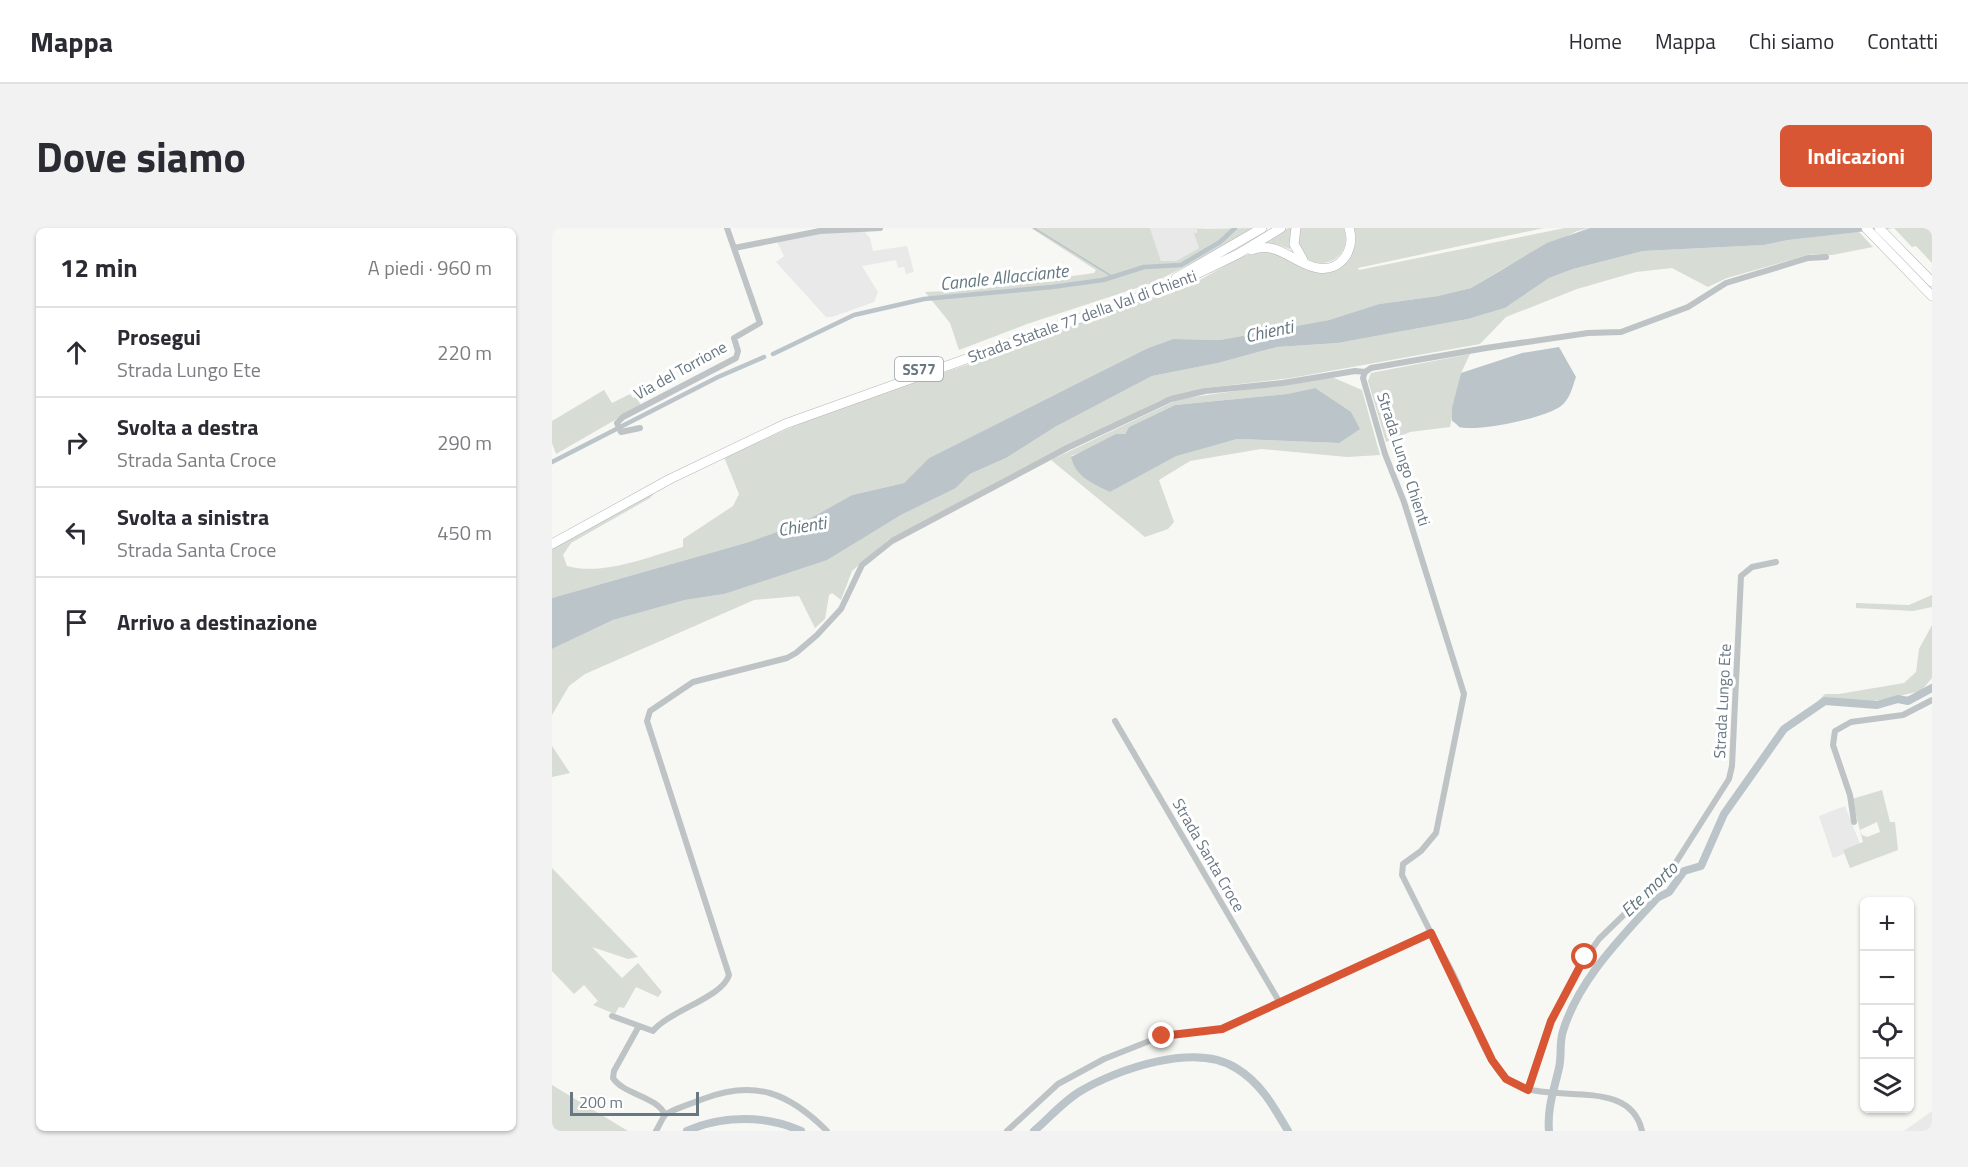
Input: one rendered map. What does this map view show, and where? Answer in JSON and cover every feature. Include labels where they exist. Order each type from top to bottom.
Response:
[{"type":"highway","points":[[1177,280],[1262,228]]},
{"type":"highway","name":"Strada Statale 77 della Val di Chienti","points":[[1177,280],[1270,228]]},
{"type":"highway","name":"Strada Statale 77 della Val di Chienti","points":[[552,538],[665,479],[744,442],[833,406],[1177,280],[1238,254],[1281,228]]},
{"type":"highway","points":[[1296,228],[1294,244],[1305,262]]},
{"type":"highway","points":[[1177,280],[1199,276],[1256,248],[1280,249],[1323,268],[1339,263],[1350,248],[1349,228]]},
{"type":"highway","points":[[1866,228],[1932,296]]},
{"type":"highway","points":[[1879,228],[1932,282]]},
{"type":"highway","name":"Strada Statale 77 della Val di Chienti","points":[[552,544],[665,479]]},
{"type":"street","name":"Via del Torrione","points":[[640,428],[619,431],[617,423],[623,417],[738,356],[734,338],[760,321],[727,228]]},
{"type":"street","points":[[734,248],[820,231],[879,228]]},
{"type":"street","points":[[612,1016],[653,1031],[660,1022],[722,987],[729,975],[647,721],[650,711],[702,678],[768,663],[796,653],[817,635],[841,609],[853,579],[862,565],[892,541],[1067,448],[1160,403],[1205,392],[1283,383],[1355,371],[1365,372],[1371,368],[1486,348],[1588,333],[1621,332],[1688,307],[1726,283],[1808,258],[1826,257]]},
{"type":"street","name":"Strada Lungo Chienti","points":[[1365,372],[1364,378],[1385,454],[1404,502],[1464,694],[1436,833],[1421,851],[1403,864],[1402,869],[1431,933]]},
{"type":"street","name":"Strada Lungo Ete","points":[[1532,1091],[1548,1028],[1579,967],[1599,939],[1673,867],[1729,780],[1732,766],[1742,576],[1752,567],[1776,562]]},
{"type":"street","points":[[1854,822],[1850,795],[1833,745],[1835,731],[1851,722],[1903,715],[1932,700]]},
{"type":"street","name":"Strada Santa Croce","points":[[1115,722],[1280,1003]]},
{"type":"street","points":[[1007,1131],[1058,1084],[1104,1059],[1162,1036],[1222,1029],[1431,933],[1492,1060],[1506,1079],[1532,1091],[1617,1100],[1634,1112],[1641,1131]]},
{"type":"street","points":[[639,1026],[614,1071],[613,1078],[619,1084],[660,1108],[665,1115]]},
{"type":"street","points":[[656,1131],[665,1115],[722,1092],[745,1088],[764,1090],[809,1113],[827,1131]]},
{"type":"shaded area","points":[[1031,228],[1150,228],[1161,261],[1176,261],[1199,248],[1194,233],[1197,233],[1197,229],[1254,228],[1229,244],[1155,282],[1027,324],[959,350],[950,323],[925,292],[1010,285],[1094,273],[1096,270]]},
{"type":"shaded area","points":[[1150,228],[1205,228],[1197,230],[1199,248],[1176,261],[1161,261]]},
{"type":"shaded area","points":[[1288,228],[1293,228],[1290,249],[1276,244],[1263,244]]},
{"type":"shaded area","points":[[1298,228],[1344,228],[1346,242],[1341,253],[1334,260],[1324,263],[1313,262],[1304,256],[1299,245]]},
{"type":"shaded area","points":[[1354,228],[1544,228],[1358,268],[1359,270],[1565,228],[1590,228],[1577,231],[1504,268],[1471,288],[1438,296],[1379,304],[1329,320],[1220,340],[1173,339],[1148,348],[929,458],[904,483],[852,495],[802,523],[749,542],[552,598],[552,549],[656,491],[650,498],[571,543],[563,555],[567,566],[595,569],[610,567],[683,547],[683,539],[733,506],[739,494],[724,457],[817,416],[1057,334],[1067,327],[1162,295],[1193,283],[1245,256],[1264,251],[1273,252],[1317,272],[1326,273],[1336,270],[1346,263],[1353,252],[1356,240]]},
{"type":"shaded area","points":[[1894,228],[1932,228],[1932,263],[1916,246],[1912,247]]},
{"type":"shaded area","points":[[863,230],[870,238],[873,251],[907,246],[914,272],[906,274],[904,267],[898,268],[896,260],[862,266],[878,292],[874,302],[826,317],[776,262],[784,256],[776,240],[820,231]]},
{"type":"shaded area","points":[[1858,231],[1873,247],[1832,255],[1812,254],[1727,278],[1708,287],[1672,268],[1636,272],[1577,289],[1506,317],[1480,344],[1291,378],[1205,388],[1159,401],[888,540],[852,571],[841,600],[832,593],[829,595],[825,619],[815,628],[799,596],[754,600],[585,674],[569,686],[552,715],[552,649],[613,620],[685,600],[724,594],[899,516],[956,488],[970,474],[1006,458],[1055,427],[1152,376],[1218,363],[1277,347],[1338,343],[1468,319],[1505,308],[1549,278],[1573,269],[1643,251],[1764,245]]},
{"type":"shaded area","points":[[1470,354],[1461,373],[1450,427],[1410,432],[1386,442],[1368,381],[1371,373]]},
{"type":"shaded area","points":[[1332,377],[1362,390],[1380,455],[1347,457],[1261,449],[1190,461],[1159,480],[1174,522],[1168,529],[1145,537],[1051,460],[1179,399]],"holes":[[[1315,388],[1339,443],[1237,439],[1176,455],[1110,492],[1071,456],[1125,434],[1129,427],[1175,405],[1287,394]]]},
{"type":"shaded area","points":[[604,390],[612,403],[630,394],[633,398],[636,397],[641,405],[556,454],[552,443],[552,421]]},
{"type":"shaded area","points":[[1932,595],[1932,607],[1913,611],[1856,608],[1856,603],[1909,605]]},
{"type":"shaded area","points":[[1932,625],[1932,678],[1921,691],[1853,704],[1828,697],[1817,702],[1825,694],[1839,694],[1904,683],[1916,672],[1919,649]]},
{"type":"shaded area","points":[[552,746],[570,773],[552,777]]},
{"type":"shaded area","points":[[1882,790],[1890,822],[1895,822],[1898,850],[1850,868],[1843,850],[1863,842],[1852,799]],"holes":[[[1877,822],[1880,832],[1867,837],[1862,835],[1860,830]]]},
{"type":"shaded area","points":[[1845,806],[1860,844],[1843,850],[1844,854],[1833,858],[1819,816]]},
{"type":"shaded area","points":[[552,868],[638,957],[628,959],[592,947],[622,978],[638,963],[662,992],[658,997],[636,987],[624,1008],[619,1007],[615,1014],[593,1005],[598,1001],[584,985],[574,994],[552,971]]},
{"type":"shaded area","points":[[552,1085],[628,1131],[552,1131]]},
{"type":"shaded area","points":[[1932,1111],[1932,1131],[1904,1131]]},
{"type":"water","name":"Chienti","points":[[1590,228],[1893,228],[1788,240],[1764,245],[1643,251],[1573,269],[1549,278],[1505,308],[1468,319],[1338,343],[1277,347],[1218,363],[1152,376],[1055,427],[1006,458],[970,474],[956,488],[899,516],[827,560],[724,594],[685,600],[613,620],[552,649],[552,598],[749,542],[802,523],[852,495],[904,483],[929,458],[1148,348],[1173,339],[1220,340],[1329,320],[1379,304],[1438,296],[1471,288],[1547,243]]},
{"type":"water","points":[[1559,347],[1576,377],[1569,397],[1561,406],[1541,415],[1495,426],[1459,427],[1452,421],[1452,408],[1461,373],[1522,353]]},
{"type":"water","points":[[1315,388],[1351,412],[1360,429],[1339,443],[1237,439],[1176,456],[1110,492],[1091,482],[1073,464],[1071,457],[1116,434],[1125,434],[1129,427],[1175,405],[1287,394]]},
{"type":"waterway","points":[[1034,228],[1113,277]]},
{"type":"waterway","name":"Canale Allacciante","points":[[773,354],[854,315],[924,299],[1052,287],[1103,280],[1144,267],[1181,265],[1220,242],[1235,228]]},
{"type":"waterway","name":"Canale Allacciante","points":[[552,462],[718,377],[764,357]]},
{"type":"waterway","name":"Ete morto","points":[[1549,1131],[1550,1107],[1560,1063],[1562,1036],[1579,994],[1602,960],[1657,898],[1669,892],[1684,871],[1701,866],[1724,814],[1784,729],[1825,701],[1877,705],[1898,699],[1908,701],[1932,688]]},
{"type":"waterway","name":"Ete morto","points":[[1034,1131],[1073,1096],[1095,1083],[1135,1067],[1178,1058],[1219,1061],[1236,1068],[1253,1081],[1266,1096],[1288,1131]]},
{"type":"waterway","name":"Ete morto","points":[[687,1131],[715,1122],[744,1119],[773,1122],[801,1131]]},
{"type":"route","points":[[1162,1036],[1209,1033],[1222,1029],[1431,933],[1492,1060],[1506,1079],[1528,1090],[1551,1021],[1585,957]]}]
